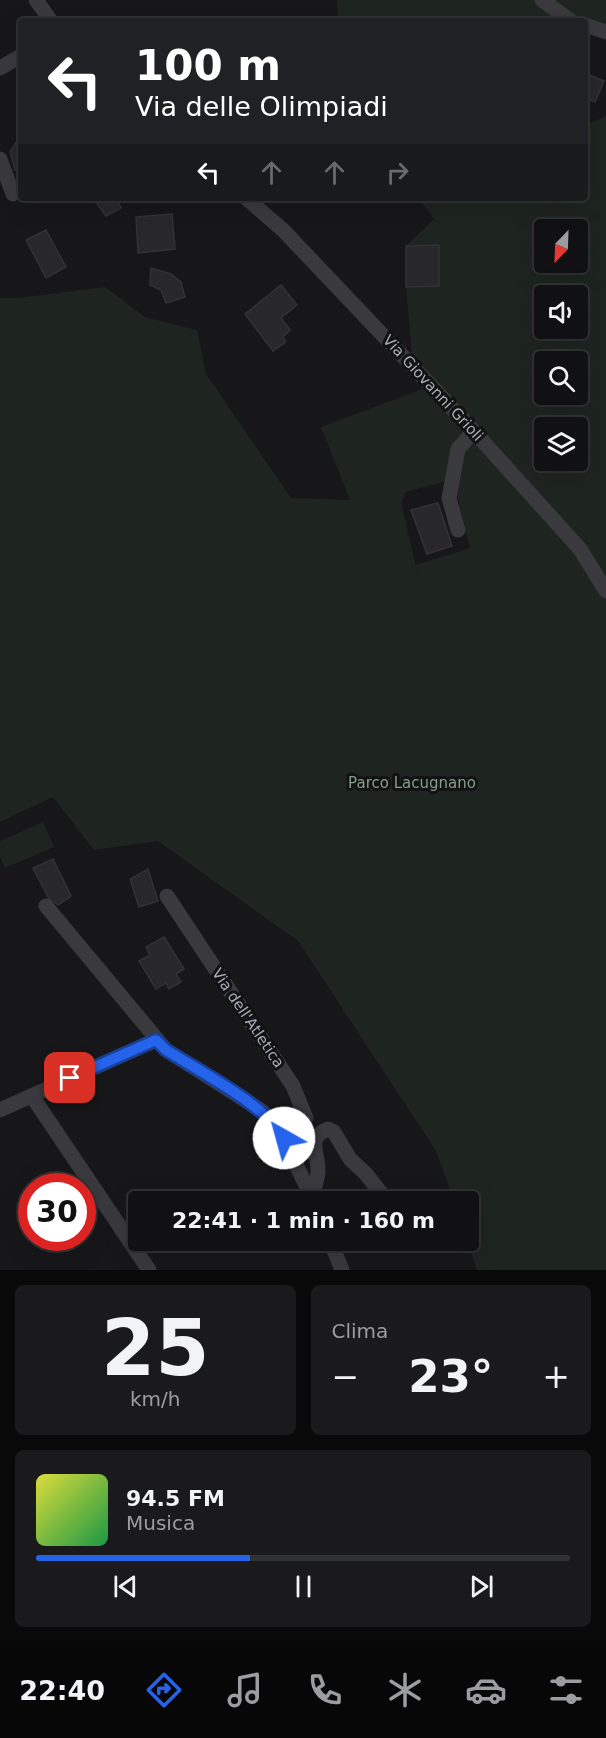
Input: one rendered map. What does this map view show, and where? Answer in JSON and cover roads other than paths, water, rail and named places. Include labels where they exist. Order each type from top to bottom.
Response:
[{"type":"street","points":[[36,0],[49,18]]},
{"type":"street","points":[[542,0],[567,18]]},
{"type":"street","points":[[588,27],[606,32]]},
{"type":"street","points":[[0,68],[18,58]]},
{"type":"street","points":[[0,159],[13,194]]},
{"type":"street","name":"Via Giovanni Grioli","points":[[249,201],[291,238],[474,431],[580,549],[606,591]]},
{"type":"street","points":[[458,530],[449,498],[458,449],[474,431]]},
{"type":"street","name":"Via dell'Atletica","points":[[167,896],[294,1086],[306,1118],[298,1130],[284,1138]]},
{"type":"street","points":[[46,906],[166,1050],[262,1111],[279,1129],[310,1191]]},
{"type":"street","points":[[0,1110],[156,1040]]},
{"type":"street","points":[[32,1096],[149,1270]]},
{"type":"street","points":[[314,1191],[318,1171],[314,1146],[317,1136],[328,1129],[334,1132],[350,1159],[379,1191]]},
{"type":"street","points":[[334,1251],[342,1270]]},
{"type":"park label","name":"Parco Lacugnano","points":[[412,783]]}]
